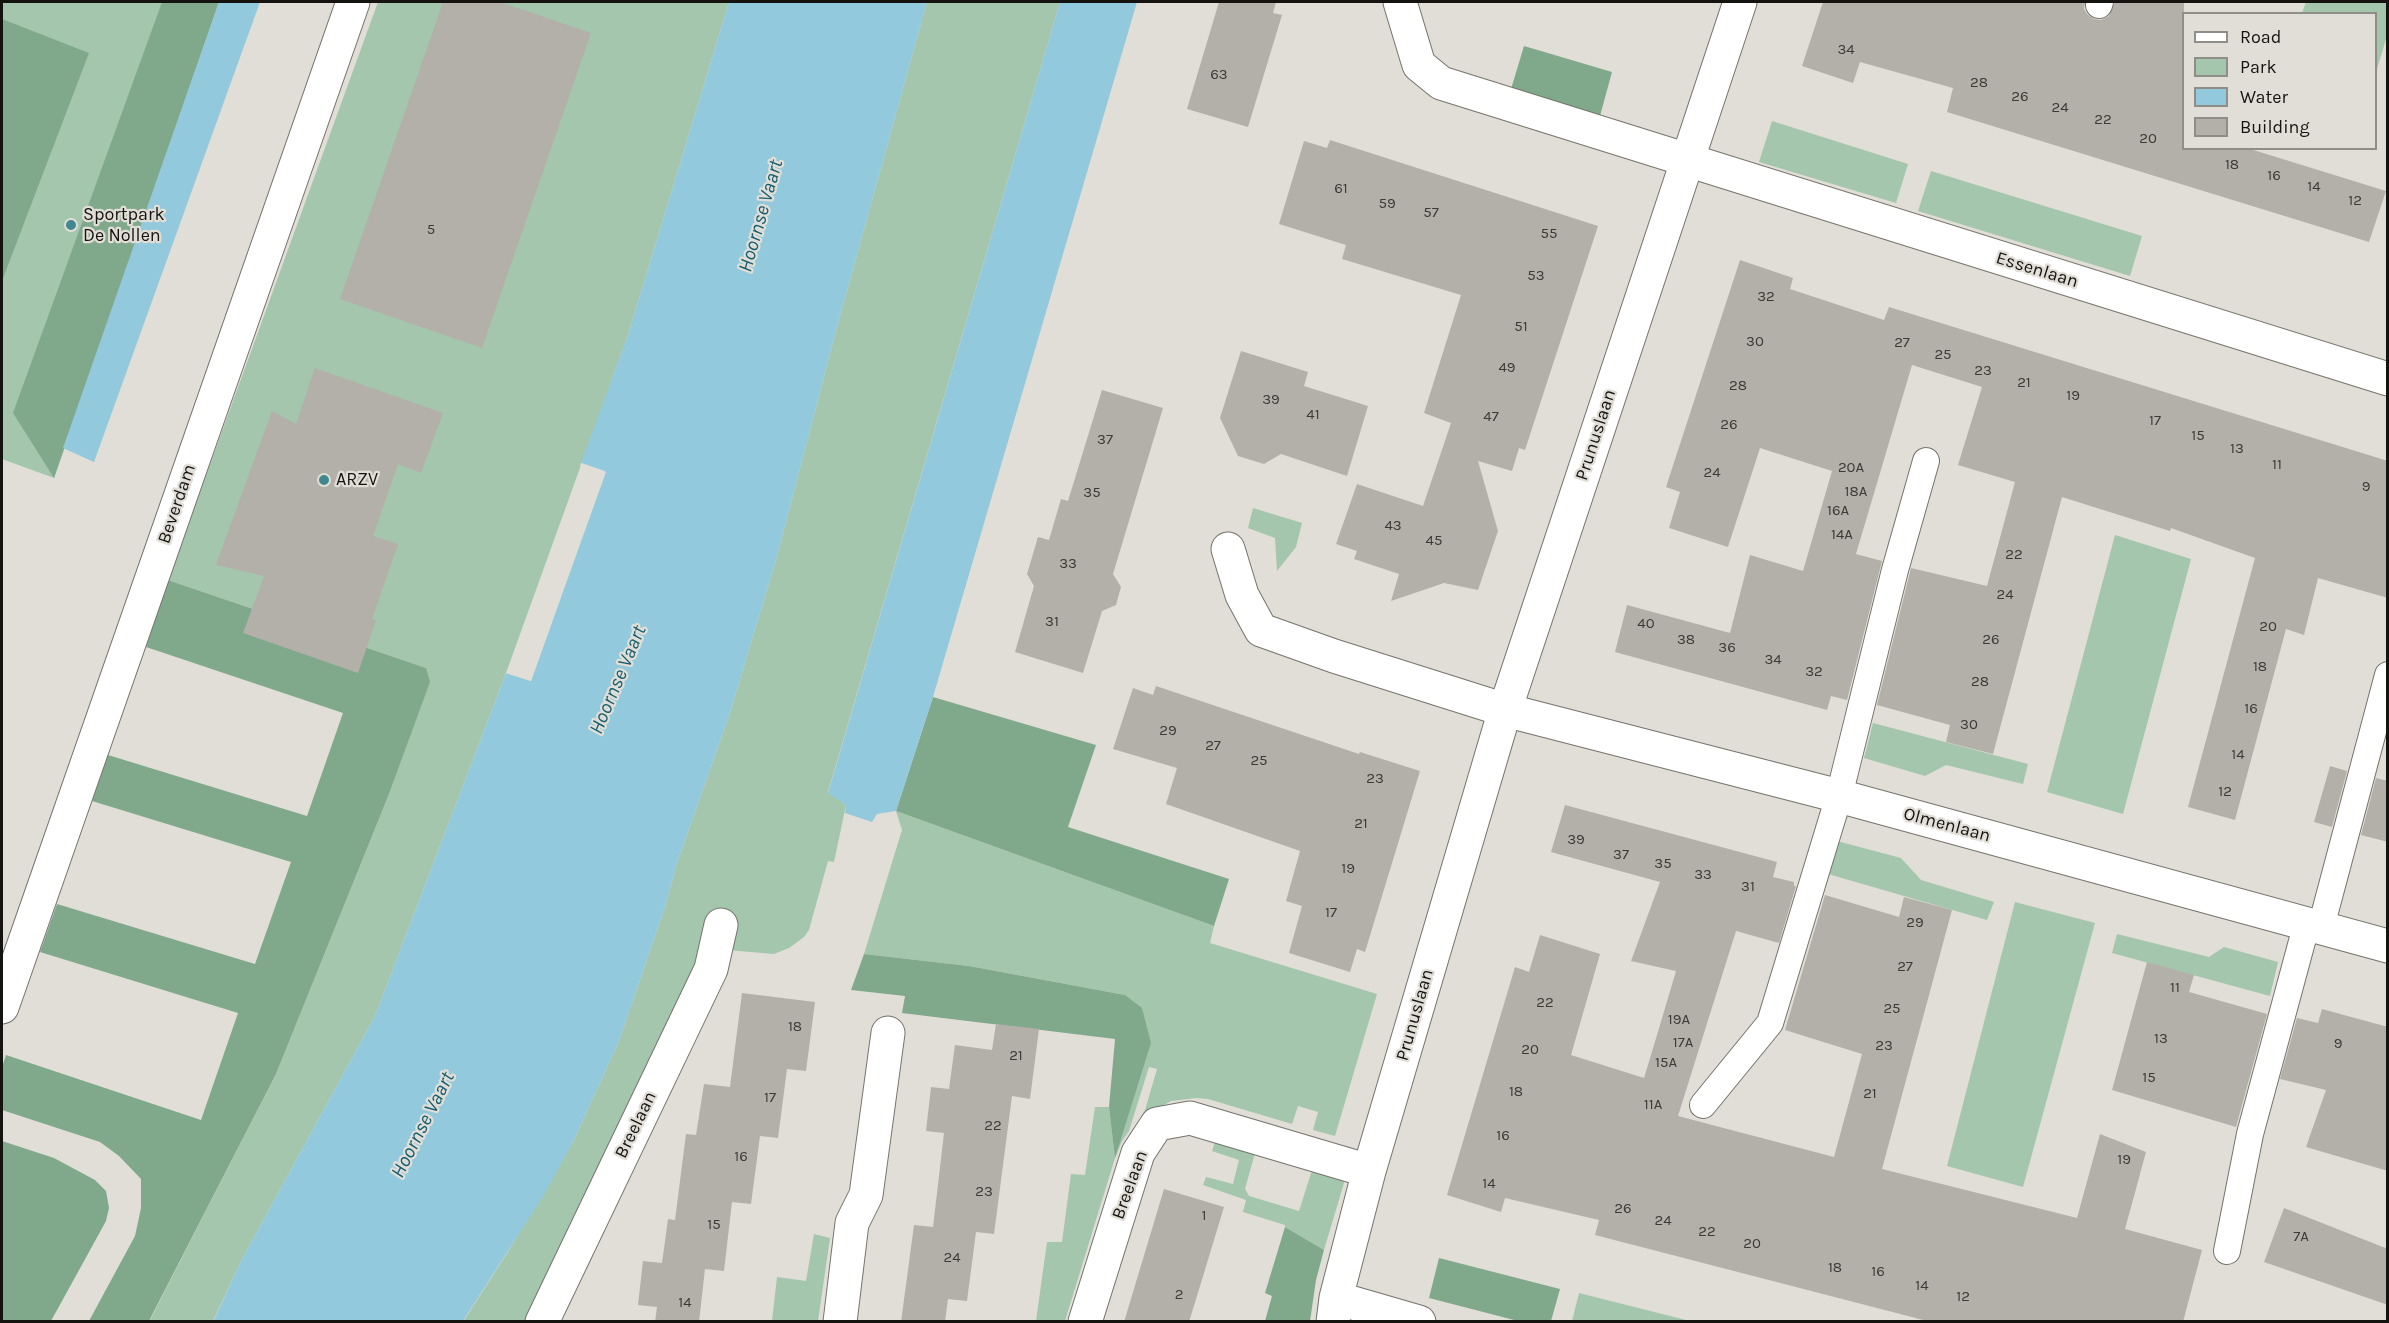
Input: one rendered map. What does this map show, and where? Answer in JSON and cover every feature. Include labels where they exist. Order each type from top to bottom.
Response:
[{"type":"street","name":"Beverdam","points":[[2,1007],[354,2]]},
{"type":"street","points":[[1400,2],[1419,65],[1441,83],[1687,161]]},
{"type":"street","name":"Prunuslaan","points":[[1334,1310],[1369,1171],[1505,710],[1740,2]]},
{"type":"street","name":"Essenlaan","points":[[1687,161],[2388,379]]},
{"type":"street","points":[[1228,549],[1242,595],[1261,630],[1505,710]]},
{"type":"street","name":"Olmenlaan","points":[[1505,710],[1839,796],[2388,946]]},
{"type":"street","name":"Breelaan","points":[[542,1322],[711,969],[721,925]]},
{"type":"street","points":[[840,1322],[852,1223],[866,1195],[888,1033]]},
{"type":"street","name":"Breelaan","points":[[1085,1322],[1138,1153],[1157,1124],[1190,1118],[1369,1171]]},
{"type":"street","points":[[1334,1310],[1419,1322]]},
{"type":"lane","points":[[1703,1105],[1770,1023],[1839,796],[1895,570],[1926,461]]},
{"type":"lane","points":[[2227,1251],[2250,1134],[2388,675]]},
{"type":"green space","name":"Sportpark De Nollen","points":[[2,2],[219,2],[54,478],[2,459]]},
{"type":"green space","points":[[162,2],[219,2],[54,478],[13,413]]},
{"type":"green space","points":[[378,2],[729,2],[628,335],[506,673],[375,1016],[241,1261],[213,1321],[149,1322],[276,1074],[387,799],[426,668],[168,580]]},
{"type":"green space","points":[[927,2],[1060,2],[828,792],[846,805],[834,862],[828,861],[809,930],[804,937],[789,948],[774,954],[727,950],[692,984],[527,1321],[463,1322],[573,1142],[619,1041],[664,910],[678,860],[729,716],[776,560],[837,327]]},
{"type":"green space","points":[[2306,2],[2387,2],[2387,36],[2377,69],[2377,12],[2302,12]]},
{"type":"green space","points":[[2,19],[89,53],[2,281]]},
{"type":"green space","points":[[1524,46],[1612,72],[1600,116],[1511,89]]},
{"type":"green space","points":[[1772,121],[1908,164],[1896,203],[1759,162]]},
{"type":"green space","points":[[1931,171],[2142,236],[2130,276],[1918,211]]},
{"type":"green space","points":[[1253,508],[1302,523],[1296,547],[1277,571],[1275,538],[1248,528]]},
{"type":"green space","points":[[2115,535],[2191,559],[2123,814],[2047,792]]},
{"type":"green space","points":[[168,580],[426,668],[430,682],[387,799],[276,1074],[149,1321],[89,1321],[135,1236],[141,1208],[141,1179],[119,1156],[100,1142],[2,1110],[2,1067],[6,1055],[201,1120],[238,1013],[40,952],[57,904],[255,964],[291,862],[92,801],[108,755],[307,816],[343,713],[146,647]]},
{"type":"green space","points":[[933,697],[1096,745],[1068,827],[1229,879],[1214,926],[896,811]]},
{"type":"green space","points":[[1873,723],[2028,764],[2023,784],[1946,765],[1925,776],[1864,758]]},
{"type":"green space","points":[[896,811],[1214,926],[1210,943],[1377,994],[1335,1136],[1313,1130],[1318,1112],[1298,1106],[1292,1124],[1208,1099],[1196,1098],[1171,1101],[1143,1117],[1157,1069],[1149,1067],[1129,1131],[1115,1158],[1065,1321],[1036,1321],[1047,1242],[1062,1242],[1071,1174],[1085,1175],[1095,1107],[1109,1107],[1115,1156],[1150,1043],[1125,995],[969,966],[864,954],[902,830]]},
{"type":"green space","points":[[1837,841],[1901,858],[1921,880],[1994,902],[1987,920],[1828,874]]},
{"type":"green space","points":[[2015,902],[2095,923],[2023,1187],[1947,1166]]},
{"type":"green space","points":[[2117,934],[2209,957],[2224,947],[2278,962],[2270,996],[2112,953]]},
{"type":"green space","points":[[864,954],[969,966],[1125,995],[1142,1008],[1151,1043],[1115,1158],[1109,1107],[1115,1039],[902,1013],[905,996],[851,990]]},
{"type":"green space","points":[[2,1141],[54,1158],[95,1180],[106,1191],[109,1208],[106,1221],[51,1321],[2,1321]]},
{"type":"green space","points":[[1215,1142],[1255,1153],[1245,1189],[1249,1196],[1299,1211],[1313,1167],[1343,1179],[1344,1183],[1324,1250],[1285,1225],[1243,1212],[1246,1200],[1203,1185],[1206,1177],[1233,1184],[1239,1160],[1212,1151]]},
{"type":"green space","points":[[1285,1227],[1324,1250],[1316,1280],[1310,1321],[1265,1321],[1272,1296],[1265,1293]]},
{"type":"green space","points":[[814,1234],[830,1238],[818,1321],[772,1321],[777,1277],[806,1281]]},
{"type":"green space","points":[[1439,1258],[1560,1289],[1551,1321],[1518,1321],[1429,1298]]},
{"type":"green space","points":[[1579,1293],[1690,1321],[1572,1321]]},
{"type":"water","points":[[219,2],[260,2],[94,462],[63,448]]},
{"type":"water","name":"Hoornse Vaart","points":[[729,2],[927,2],[837,327],[776,560],[729,716],[678,860],[664,910],[619,1041],[573,1142],[542,1198],[463,1321],[213,1322],[241,1261],[375,1016],[506,673],[531,681],[606,472],[581,463],[628,335]]},
{"type":"water","points":[[1060,2],[1137,2],[933,697],[896,811],[877,814],[872,822],[845,813],[846,805],[828,793]]},
{"type":"pier","points":[[581,463],[605,471],[531,681],[506,673],[507,670],[529,678],[602,473],[580,466]]},
{"type":"building","points":[[443,2],[500,2],[591,33],[482,348],[340,299]]},
{"type":"building","points":[[1219,2],[1276,2],[1273,13],[1282,15],[1248,127],[1187,109]]},
{"type":"building","points":[[1823,2],[2085,2],[2084,9],[2088,15],[2101,20],[2109,16],[2115,2],[2184,2],[2184,12],[2182,12],[2182,150],[2253,150],[2386,191],[2369,242],[1947,112],[1953,88],[1860,62],[1853,83],[1802,66]]},
{"type":"building","points":[[1330,140],[1598,226],[1525,450],[1519,448],[1512,471],[1478,461],[1498,531],[1478,590],[1444,583],[1391,601],[1399,574],[1354,559],[1357,551],[1336,544],[1357,484],[1423,506],[1451,423],[1424,413],[1461,295],[1342,259],[1346,245],[1279,224],[1304,141],[1327,148]]},
{"type":"building","points":[[1740,260],[1793,278],[1790,289],[1884,320],[1889,307],[2388,461],[2388,598],[2318,578],[2304,635],[2286,629],[2235,820],[2188,807],[2255,558],[2171,528],[2170,531],[2062,497],[1993,754],[1946,742],[1950,725],[1877,705],[1911,568],[1987,586],[2015,482],[1958,465],[1982,387],[1912,365],[1856,554],[1882,561],[1847,700],[1831,696],[1827,710],[1615,652],[1627,605],[1730,633],[1750,555],[1803,571],[1832,471],[1760,448],[1728,547],[1669,528],[1680,492],[1666,487]]},
{"type":"building","points":[[1241,351],[1308,372],[1304,386],[1368,406],[1347,476],[1281,454],[1264,464],[1238,456],[1220,418]]},
{"type":"building","points":[[315,368],[443,413],[421,473],[398,464],[373,536],[398,544],[372,619],[376,620],[358,673],[243,633],[264,576],[216,565],[272,411],[296,424]]},
{"type":"building","points":[[1102,390],[1163,408],[1113,574],[1121,587],[1116,605],[1102,611],[1083,673],[1015,652],[1034,586],[1027,574],[1038,537],[1049,540],[1061,499],[1068,501]]},
{"type":"building","points":[[1156,686],[1359,754],[1360,752],[1420,771],[1365,952],[1357,949],[1350,972],[1289,953],[1302,906],[1286,901],[1300,851],[1166,804],[1177,768],[1113,749],[1133,688],[1153,695]]},
{"type":"building","points":[[2330,766],[2347,771],[2332,827],[2314,822]]},
{"type":"building","points":[[2376,778],[2388,781],[2388,842],[2361,835]]},
{"type":"building","points":[[1565,805],[1777,862],[1773,877],[1794,882],[1796,886],[1779,943],[1736,931],[1678,1116],[1834,1157],[1862,1054],[1785,1030],[1825,895],[1899,917],[1904,897],[1952,910],[1882,1169],[2077,1218],[2100,1134],[2146,1152],[2125,1229],[2202,1250],[2183,1322],[1931,1322],[1595,1235],[1599,1220],[1505,1198],[1501,1212],[1447,1195],[1515,967],[1529,972],[1540,935],[1600,954],[1571,1055],[1644,1078],[1676,971],[1631,961],[1660,882],[1551,852]]},
{"type":"building","points":[[2147,962],[2194,975],[2189,992],[2267,1014],[2236,1127],[2112,1090]]},
{"type":"building","points":[[742,993],[815,1002],[806,1071],[787,1069],[778,1138],[760,1136],[751,1204],[732,1202],[724,1271],[705,1269],[699,1322],[655,1322],[657,1307],[638,1305],[643,1261],[662,1263],[668,1219],[675,1220],[686,1134],[696,1135],[704,1084],[730,1087]]},
{"type":"building","points":[[2322,1009],[2388,1027],[2388,1171],[2306,1147],[2326,1090],[2280,1079],[2297,1018],[2318,1023]]},
{"type":"building","points":[[996,1024],[1039,1029],[1030,1099],[1012,1096],[994,1234],[976,1232],[967,1301],[948,1299],[945,1322],[901,1322],[914,1225],[933,1227],[944,1133],[926,1131],[931,1087],[949,1089],[955,1045],[992,1050]]},
{"type":"building","points":[[1164,1189],[1224,1207],[1189,1322],[1124,1322]]},
{"type":"building","points":[[2284,1208],[2388,1249],[2388,1305],[2264,1262]]},
{"type":"place","name":"Sportpark De Nollen","points":[[71,225]]},
{"type":"place","name":"ARZV","points":[[324,480]]}]
